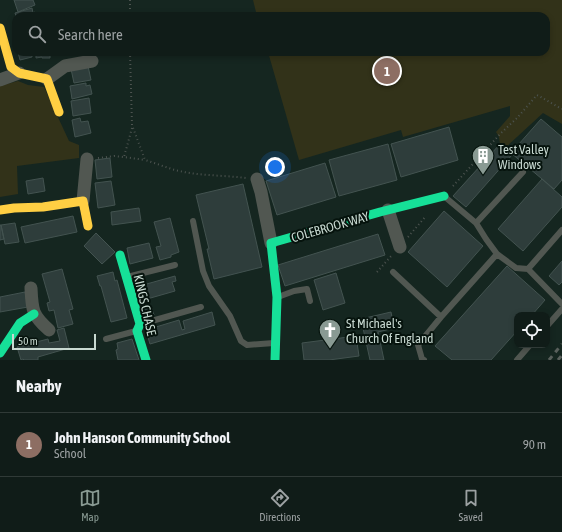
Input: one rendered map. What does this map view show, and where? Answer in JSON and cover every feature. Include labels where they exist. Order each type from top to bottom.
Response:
[{"type":"street","points":[[0,28],[11,67],[20,74]]},
{"type":"street","points":[[0,80],[20,74],[47,79],[65,66],[92,61]]},
{"type":"street","points":[[47,79],[59,112]]},
{"type":"street","points":[[87,159],[83,201],[88,226]]},
{"type":"street","points":[[257,179],[271,243],[277,298],[275,360]]},
{"type":"street","name":"COLEBROOK WAY","points":[[271,243],[444,196]]},
{"type":"street","points":[[0,210],[43,207],[83,201]]},
{"type":"street","points":[[388,210],[400,247]]},
{"type":"street","name":"KINGS CHASE","points":[[120,255],[146,360]]},
{"type":"street","points":[[31,288],[34,314],[49,330]]},
{"type":"street","points":[[0,353],[21,322],[34,314]]},
{"type":"lane","points":[[476,224],[523,172]]},
{"type":"lane","points":[[444,196],[476,224],[497,254],[516,268],[528,269],[562,304]]},
{"type":"lane","points":[[192,221],[203,271],[209,286],[230,316],[240,341],[247,345],[275,342]]},
{"type":"lane","points":[[528,269],[562,230]]},
{"type":"lane","points":[[424,360],[422,359],[418,345],[497,254]]},
{"type":"lane","points":[[126,278],[175,265]]},
{"type":"lane","points":[[393,272],[441,317]]},
{"type":"lane","points":[[277,298],[294,291],[307,289],[310,301]]},
{"type":"lane","points":[[106,339],[201,307]]},
{"type":"lane","points":[[550,323],[562,309]]},
{"type":"lane","points":[[517,360],[527,348]]},
{"type":"path","points":[[130,0],[130,12]]},
{"type":"path","points":[[130,56],[132,125],[145,160]]},
{"type":"path","points":[[444,196],[537,95],[562,109]]},
{"type":"path","points":[[124,157],[133,127]]},
{"type":"path","points":[[87,159],[114,156],[124,157],[145,160],[175,170],[208,176],[233,176],[257,179]]},
{"type":"path","points":[[377,272],[429,213]]},
{"type":"shaded area","points":[[253,0],[562,0],[562,124],[543,113],[504,149],[500,144],[499,137],[496,132],[510,116],[510,106],[403,137],[401,130],[299,160],[269,56],[550,56],[550,12],[256,12]]},
{"type":"shaded area","points":[[18,81],[28,85],[44,87],[69,141],[79,145],[79,158],[17,166],[18,194],[0,197],[0,86]]},
{"type":"building","points":[[14,0],[33,0],[35,5],[18,12]]},
{"type":"building","points":[[32,8],[33,12],[18,12]]},
{"type":"building","points":[[19,56],[32,56],[32,57],[20,60]]},
{"type":"building","points":[[36,56],[50,56],[50,58],[36,58]]},
{"type":"building","points":[[88,66],[91,80],[74,83],[71,69]]},
{"type":"building","points":[[86,83],[86,86],[90,85],[92,94],[72,99],[70,86]]},
{"type":"building","points":[[89,98],[91,113],[73,116],[71,101]]},
{"type":"building","points":[[80,118],[81,122],[88,121],[91,133],[75,137],[72,120]]},
{"type":"building","points":[[541,119],[562,137],[562,180],[554,189],[511,153]]},
{"type":"building","points":[[449,127],[458,160],[401,177],[391,144]]},
{"type":"building","points":[[388,144],[397,180],[339,196],[329,160]]},
{"type":"building","name":"Test Valley Windows","points":[[500,144],[512,155],[466,207],[453,196]]},
{"type":"building","points":[[110,158],[112,177],[97,179],[95,160]]},
{"type":"building","points":[[325,163],[336,197],[277,215],[266,181]]},
{"type":"building","points":[[43,178],[45,191],[28,194],[26,181]]},
{"type":"building","points":[[542,179],[562,197],[562,207],[523,251],[498,229]]},
{"type":"building","points":[[111,181],[115,205],[98,208],[95,183]]},
{"type":"building","points":[[243,184],[262,267],[214,279],[207,249],[209,249],[196,195]]},
{"type":"building","points":[[139,208],[141,221],[112,225],[111,212]]},
{"type":"building","points":[[444,211],[483,246],[447,287],[408,252]]},
{"type":"building","points":[[73,216],[77,232],[25,243],[21,227]]},
{"type":"building","points":[[170,218],[179,252],[171,255],[171,257],[160,260],[156,247],[161,246],[154,222]]},
{"type":"building","points":[[15,223],[19,242],[5,244],[1,225]]},
{"type":"building","points":[[0,225],[4,239],[0,240]]},
{"type":"building","points":[[96,233],[115,252],[102,264],[84,246]]},
{"type":"building","points":[[378,234],[385,255],[285,286],[278,265]]},
{"type":"building","points":[[149,243],[153,258],[130,264],[127,248]]},
{"type":"building","points":[[562,261],[562,282],[559,285],[549,276]]},
{"type":"building","points":[[507,266],[545,300],[535,312],[514,312],[514,334],[491,360],[452,360],[435,346]]},
{"type":"building","points":[[62,269],[73,309],[69,310],[73,324],[58,328],[54,310],[49,311],[47,303],[50,302],[42,274]]},
{"type":"building","points":[[113,272],[115,281],[117,280],[127,318],[111,322],[97,276]]},
{"type":"building","points":[[336,273],[345,303],[323,310],[314,280]]},
{"type":"building","points":[[175,276],[176,281],[172,282],[175,291],[140,301],[136,287]]},
{"type":"building","points":[[25,292],[28,307],[0,312],[0,297]]},
{"type":"building","points":[[151,306],[154,315],[145,318],[143,308]]},
{"type":"building","points":[[212,312],[215,325],[150,344],[146,330],[179,320],[182,330],[185,329],[183,321]]},
{"type":"building","points":[[391,312],[394,328],[378,332],[384,360],[370,360],[361,319]]},
{"type":"building","points":[[64,328],[69,348],[38,357],[38,360],[21,360],[17,347],[48,339],[49,343],[60,341],[57,330]]},
{"type":"building","name":"St Michael's Church Of England","points":[[356,336],[359,356],[329,360],[304,360],[302,343]]},
{"type":"building","points":[[132,339],[139,360],[118,360],[116,350],[118,349],[117,343]]},
{"type":"railway","points":[[549,360],[562,344]]},
{"type":"railway","points":[[558,360],[562,355]]},
{"type":"traffic: fast","points":[[275,360],[277,297],[271,243],[380,212],[444,196]]},
{"type":"traffic: fast","points":[[120,255],[140,324],[137,331],[146,360]]},
{"type":"traffic: fast","points":[[0,353],[20,323],[34,314]]},
{"type":"traffic: slow","points":[[0,28],[11,67],[19,73],[47,79],[59,112]]},
{"type":"traffic: slow","points":[[0,210],[43,207],[83,201],[88,226]]},
{"type":"place","name":"John Hanson Community School","points":[[387,71]]},
{"type":"place","name":"Test Valley Windows","points":[[483,176]]},
{"type":"place","name":"St Michael's Church Of England","points":[[330,350]]}]
